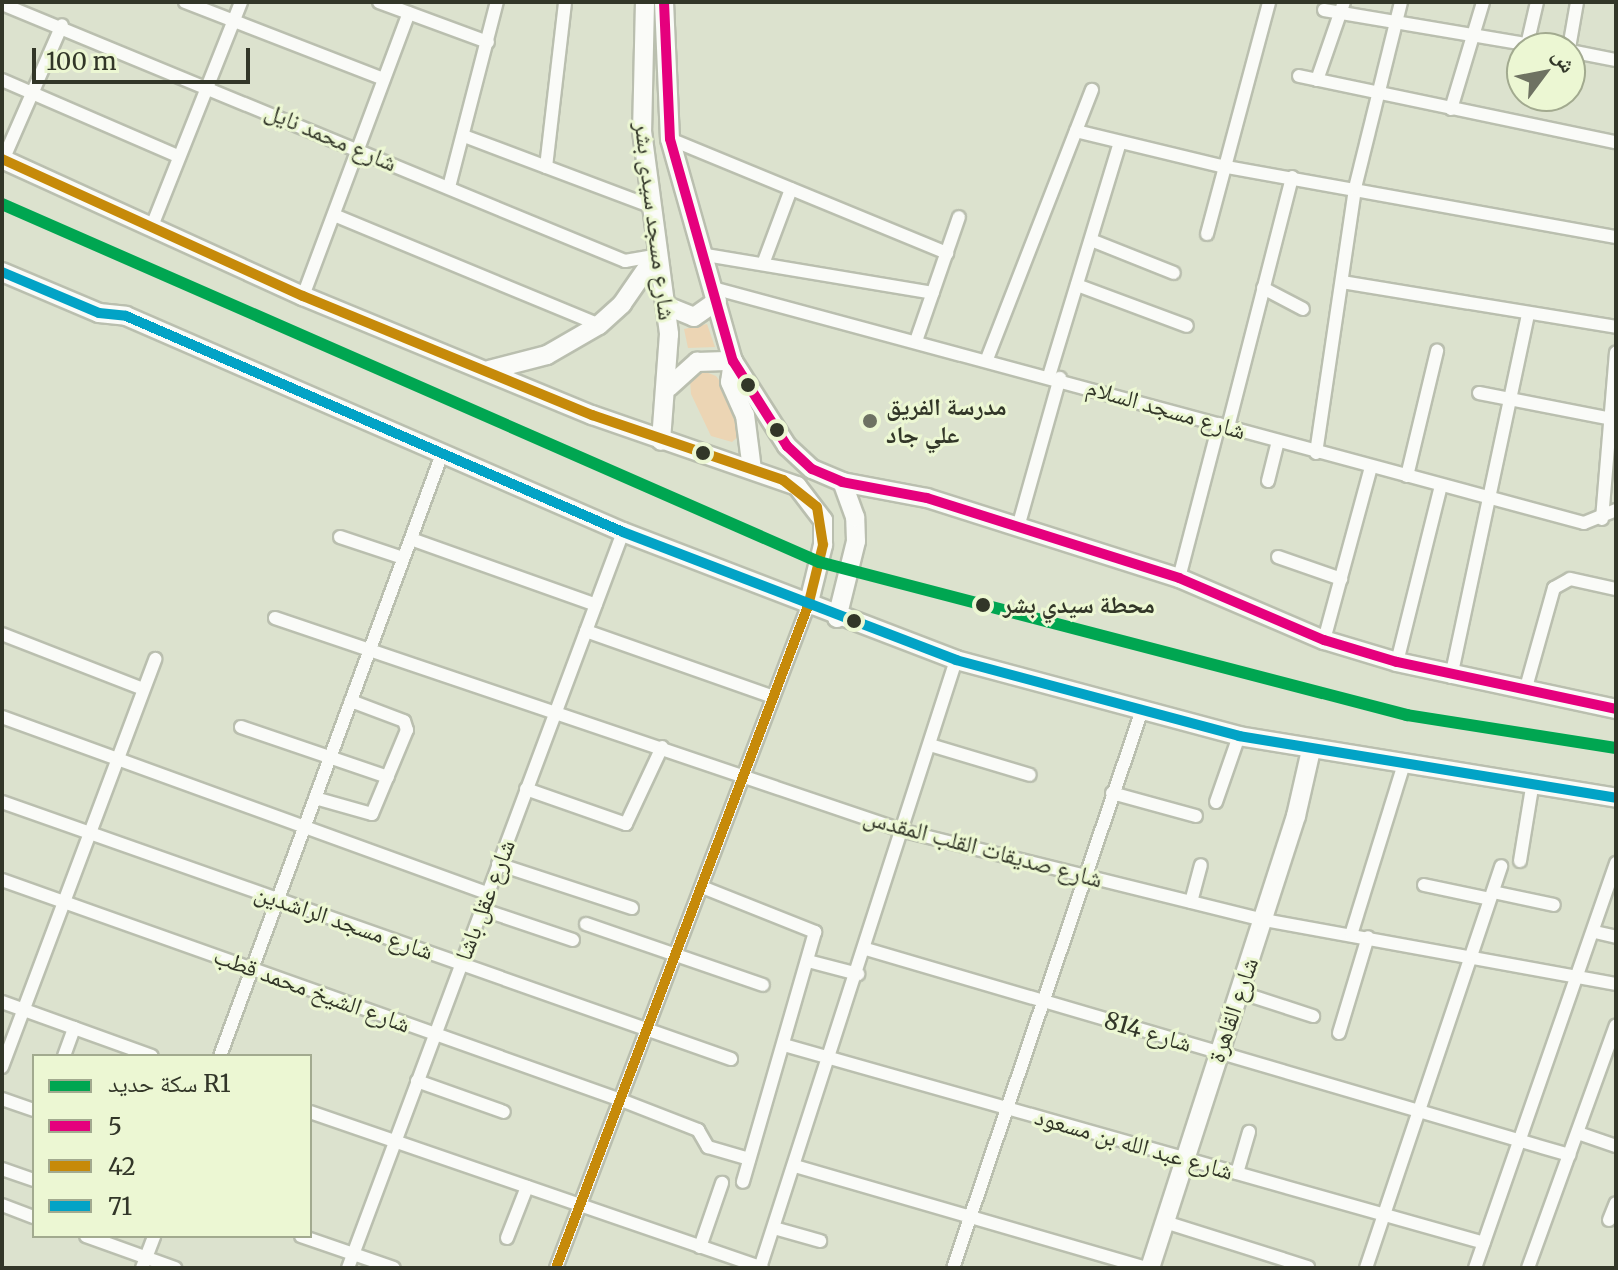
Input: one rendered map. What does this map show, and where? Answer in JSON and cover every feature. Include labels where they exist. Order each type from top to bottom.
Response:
[{"type":"street","points":[[185,2],[384,79]]},
{"type":"street","points":[[152,226],[205,84],[241,2]]},
{"type":"street","points":[[379,2],[488,42]]},
{"type":"street","points":[[449,187],[497,2]]},
{"type":"street","points":[[546,167],[565,2]]},
{"type":"street","name":"شارع مسجد سيدى بشر","points":[[645,2],[641,94],[650,206],[667,306],[669,387],[661,441]]},
{"type":"street","name":"شارع مسجد سيدى بشر","points":[[664,2],[664,85],[670,139],[700,254],[715,294],[733,361],[793,453],[812,469],[842,482],[916,495],[1179,578],[1324,640],[1397,662],[1451,677],[1616,709]]},
{"type":"street","points":[[1207,234],[1221,166],[1269,2]]},
{"type":"street","points":[[1316,453],[1355,188],[1401,2]]},
{"type":"street","points":[[1451,109],[1483,2]]},
{"type":"street","points":[[1530,32],[1537,2]]},
{"type":"street","points":[[1573,32],[1577,2]]},
{"type":"street","name":"شارع محمد نايل","points":[[6,4],[205,84],[625,261],[643,261],[658,252]]},
{"type":"street","points":[[1317,80],[1342,8]]},
{"type":"street","points":[[1324,10],[1342,8],[1394,23],[1506,41]]},
{"type":"street","points":[[303,296],[409,13]]},
{"type":"street","points":[[62,25],[3,160],[303,296],[661,441],[797,486],[823,520],[823,545],[808,606],[556,1268]]},
{"type":"street","points":[[1586,53],[1616,60]]},
{"type":"street","points":[[1299,76],[1378,96],[1616,142]]},
{"type":"street","points":[[2,80],[178,156]]},
{"type":"street","points":[[987,359],[1092,90]]},
{"type":"street","points":[[1076,131],[1221,166],[1616,237]]},
{"type":"street","points":[[464,136],[650,206]]},
{"type":"street","points":[[670,139],[947,253]]},
{"type":"street","points":[[1018,527],[1077,285],[1120,143]]},
{"type":"street","points":[[1179,578],[1292,177]]},
{"type":"street","points":[[763,264],[791,189]]},
{"type":"street","points":[[334,215],[599,325]]},
{"type":"street","points":[[916,341],[959,217]]},
{"type":"street","points":[[1091,240],[1174,273]]},
{"type":"street","points":[[489,370],[547,355],[599,325],[642,279],[658,252]]},
{"type":"street","points":[[700,254],[933,293]]},
{"type":"street","points":[[2,272],[99,313],[126,316],[623,532],[837,618],[956,660],[1141,713],[1239,736],[1532,788],[1616,798]]},
{"type":"street","points":[[1342,282],[1616,327]]},
{"type":"street","points":[[1077,285],[1187,326]]},
{"type":"street","points":[[1263,288],[1303,309]]},
{"type":"street","points":[[667,306],[694,317],[715,294]]},
{"type":"street","name":"شارع مسجد السلام","points":[[715,294],[987,359],[1316,453],[1584,523],[1602,519]]},
{"type":"street","points":[[1451,677],[1528,314]]},
{"type":"street","points":[[1407,476],[1437,351]]},
{"type":"street","points":[[1602,519],[1613,419],[1616,353]]},
{"type":"street","points":[[669,387],[697,362],[733,361],[730,382],[745,415],[752,470]]},
{"type":"street","points":[[1479,393],[1613,419]]},
{"type":"street","points":[[1268,481],[1278,441]]},
{"type":"street","points":[[221,1054],[442,454]]},
{"type":"street","points":[[1324,640],[1371,467]]},
{"type":"street","points":[[837,618],[856,541],[855,517],[842,482]]},
{"type":"street","points":[[1397,662],[1441,485]]},
{"type":"street","points":[[1602,519],[1616,510]]},
{"type":"street","name":"شارع عقل باشا","points":[[348,1268],[623,532]]},
{"type":"street","points":[[340,537],[403,558]]},
{"type":"street","points":[[411,539],[596,605]]},
{"type":"street","points":[[1278,557],[1341,579]]},
{"type":"street","points":[[1525,691],[1554,588],[1570,579],[1616,589]]},
{"type":"street","name":"شارع صديقات القلب المقدس","points":[[275,618],[371,647],[904,831],[1264,920],[1473,955],[1616,984]]},
{"type":"street","points":[[586,631],[773,697]]},
{"type":"street","points":[[2,634],[143,689]]},
{"type":"street","points":[[2,1067],[155,659]]},
{"type":"street","points":[[312,1113],[761,1268],[904,831],[956,660]]},
{"type":"street","points":[[315,798],[368,815],[388,777],[407,723],[351,701]]},
{"type":"street","points":[[953,1268],[1041,1000],[1141,713]]},
{"type":"street","points":[[2,717],[487,893]]},
{"type":"street","points":[[241,727],[388,777]]},
{"type":"street","points":[[1216,802],[1239,736]]},
{"type":"street","points":[[930,745],[1030,775]]},
{"type":"street","points":[[526,789],[626,824],[662,747]]},
{"type":"street","name":"شارع القاهرة","points":[[1148,1268],[1264,920],[1311,750]]},
{"type":"street","points":[[1351,935],[1404,764]]},
{"type":"street","points":[[1520,861],[1532,788]]},
{"type":"street","points":[[1112,793],[1196,816]]},
{"type":"street","name":"شارع مسجد الراشدين","points":[[2,802],[731,1059]]},
{"type":"street","points":[[1475,1268],[1595,932],[1616,863]]},
{"type":"street","points":[[498,864],[632,908]]},
{"type":"street","points":[[1191,902],[1201,865]]},
{"type":"street","points":[[1366,1268],[1501,866]]},
{"type":"street","name":"شارع الشيخ محمد قطب","points":[[2,880],[621,1100],[698,1130],[708,1147],[749,1159]]},
{"type":"street","points":[[1424,885],[1554,905]]},
{"type":"street","points":[[702,887],[814,929],[808,961],[743,1182]]},
{"type":"street","points":[[481,909],[573,940]]},
{"type":"street","points":[[586,924],[763,985]]},
{"type":"street","points":[[1595,932],[1616,937]]},
{"type":"street","points":[[1339,1033],[1368,937]]},
{"type":"street","name":"شارع 814","points":[[866,949],[1569,1155]]},
{"type":"street","points":[[808,961],[858,974]]},
{"type":"street","points":[[1239,992],[1313,1016]]},
{"type":"street","points":[[2,1002],[138,1054]]},
{"type":"street","points":[[1528,1268],[1616,1025]]},
{"type":"street","points":[[65,1054],[74,1028]]},
{"type":"street","name":"شارع عبد الله بن مسعود","points":[[784,1045],[1484,1243]]},
{"type":"street","points":[[417,1081],[504,1112]]},
{"type":"street","points":[[2,1099],[32,1109]]},
{"type":"street","points":[[1237,1173],[1249,1132]]},
{"type":"street","points":[[1578,1133],[1616,1146]]},
{"type":"street","points":[[795,1166],[1148,1268]]},
{"type":"street","points":[[2,1169],[32,1179]]},
{"type":"street","points":[[700,1247],[722,1183]]},
{"type":"street","points":[[507,1238],[527,1187]]},
{"type":"street","points":[[1609,1220],[1616,1203]]},
{"type":"street","points":[[2,1205],[32,1216]]},
{"type":"street","points":[[1165,1222],[1308,1267]]},
{"type":"street","points":[[774,1228],[820,1241]]},
{"type":"street","points":[[90,1238],[144,1263],[175,1268]]},
{"type":"street","points":[[144,1263],[153,1238]]},
{"type":"street","points":[[307,1238],[394,1268]]},
{"type":"shaded area","points":[[707,324],[715,347],[688,348],[684,329]]},
{"type":"shaded area","points":[[703,371],[716,376],[736,403],[741,434],[732,442],[711,436],[691,394],[690,380]]},
{"type":"rail line","name":"R1","points":[[2,204],[819,562],[1407,715],[1616,748]]},
{"type":"transit line","name":"5","points":[[664,2],[670,139],[733,361],[787,446],[812,469],[842,482],[927,498],[1179,578],[1324,640],[1397,662],[1616,709]]},
{"type":"transit line","name":"42","points":[[2,159],[303,296],[592,415],[783,480],[817,507],[823,545],[808,606],[556,1268]]},
{"type":"transit line","name":"71","points":[[2,272],[99,313],[126,316],[623,532],[956,660],[1239,736],[1616,798]]},
{"type":"place","name":"مدرسة الفريق علي جاد","points":[[870,421]]},
{"type":"place","name":"محطة سيدي بشر","points":[[983,605]]}]
